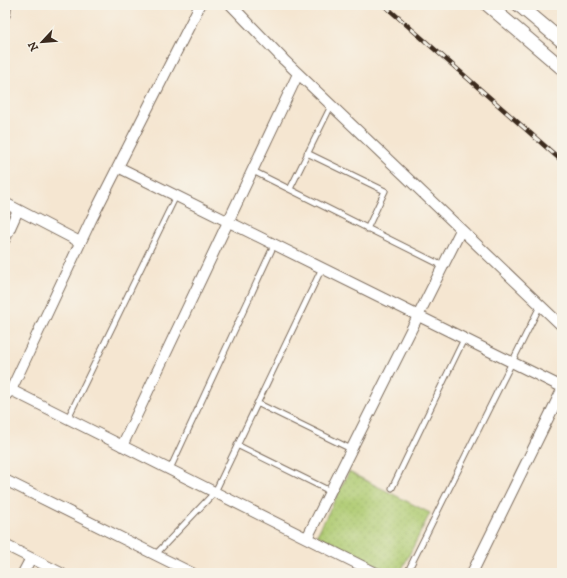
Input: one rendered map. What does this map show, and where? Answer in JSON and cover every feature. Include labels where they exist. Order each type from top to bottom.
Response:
[{"type":"street","points":[[5,14],[6,5]]},
{"type":"street","points":[[200,5],[80,242],[8,393],[68,418],[376,573]]},
{"type":"street","points":[[231,5],[298,74],[562,326]]},
{"type":"street","points":[[488,5],[562,68]]},
{"type":"street","points":[[519,5],[562,41]]},
{"type":"street","points":[[122,446],[298,74]]},
{"type":"street","points":[[118,167],[512,362],[562,389],[472,573]]},
{"type":"street","points":[[5,203],[80,242]]},
{"type":"street","points":[[5,239],[18,210]]},
{"type":"street","points":[[307,538],[461,230]]},
{"type":"street","points":[[5,480],[155,555],[178,569],[192,573]]},
{"type":"street","points":[[5,545],[61,573]]},
{"type":"street","points":[[23,573],[31,558]]},
{"type":"lane","points":[[290,189],[331,106]]},
{"type":"lane","points":[[307,153],[385,191],[367,229]]},
{"type":"lane","points":[[253,171],[443,266]]},
{"type":"lane","points":[[68,418],[176,196]]},
{"type":"lane","points":[[170,470],[274,245]]},
{"type":"lane","points":[[155,555],[215,492],[322,268]]},
{"type":"lane","points":[[407,573],[540,306]]},
{"type":"lane","points":[[392,488],[464,339]]},
{"type":"lane","points":[[257,404],[351,449]]},
{"type":"lane","points":[[237,445],[330,491]]},
{"type":"green space","points":[[349,472],[430,513],[400,573],[392,573],[317,535]]},
{"type":"railway","points":[[384,5],[562,161]]}]
